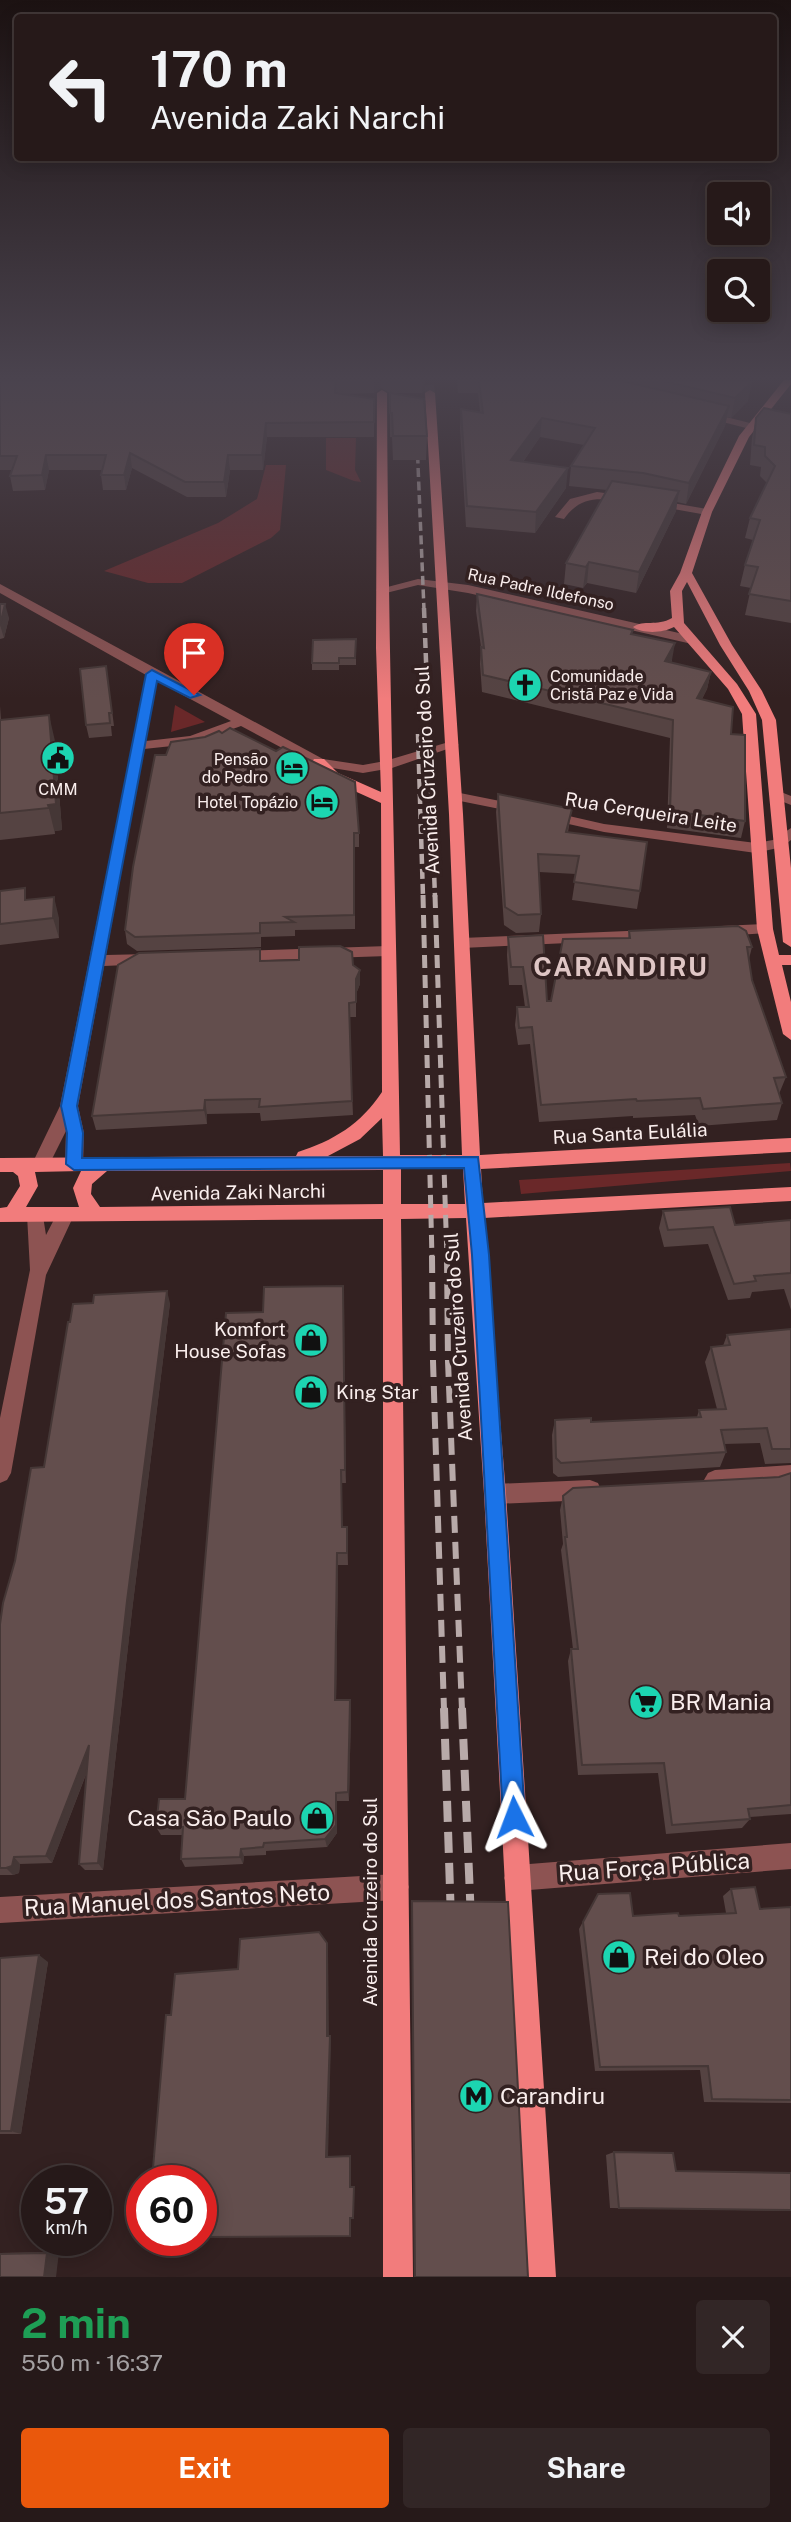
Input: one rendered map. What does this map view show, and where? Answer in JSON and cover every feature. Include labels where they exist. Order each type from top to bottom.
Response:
[{"type":"main road","name":"Avenida Cruzeiro do Sul","points":[[382,486],[391,1093],[398,2277]]},
{"type":"main road","name":"Avenida Cruzeiro do Sul","points":[[436,486],[455,796],[472,1162],[495,1494],[541,2277]]},
{"type":"main road","points":[[720,486],[707,512],[687,573],[676,590],[676,620],[733,687],[749,714],[765,929],[791,1034]]},
{"type":"main road","points":[[687,573],[700,592],[738,666],[758,693],[769,720],[776,794],[786,837],[791,942]]},
{"type":"main road","points":[[639,627],[663,628],[676,620]]},
{"type":"main road","points":[[692,640],[738,666]]},
{"type":"main road","points":[[319,762],[334,776],[388,802]]},
{"type":"main road","points":[[771,960],[791,960]]},
{"type":"main road","points":[[272,1163],[325,1152],[355,1136],[376,1116],[391,1093]]},
{"type":"main road","name":"Rua Santa Eulália","points":[[472,1162],[791,1145]]},
{"type":"main road","name":"Avenida Zaki Narchi","points":[[8,1164],[472,1162]]},
{"type":"main road","points":[[6,1215],[29,1186],[26,1172],[8,1164]]},
{"type":"main road","points":[[97,1214],[84,1204],[81,1189],[89,1174],[104,1164]]},
{"type":"main road","points":[[476,1211],[791,1194]]},
{"type":"main road","name":"Avenida Zaki Narchi","points":[[6,1215],[476,1211]]},
{"type":"street","points":[[560,517],[573,499],[586,496],[627,499],[707,512]]},
{"type":"street","name":"Rua Padre Ildefonso","points":[[382,590],[409,582],[442,585],[500,595],[692,640]]},
{"type":"street","points":[[0,588],[152,674],[319,762],[350,769],[387,765],[452,745]]},
{"type":"street","points":[[41,1164],[69,1106],[152,674]]},
{"type":"street","points":[[137,745],[183,743],[225,730],[242,720]]},
{"type":"street","points":[[776,794],[791,802]]},
{"type":"street","name":"Rua Cerqueira Leite","points":[[455,796],[604,828],[760,848]]},
{"type":"street","points":[[760,848],[786,837]]},
{"type":"street","points":[[705,932],[765,929]]},
{"type":"street","points":[[462,943],[663,934]]},
{"type":"street","points":[[219,957],[388,951]]},
{"type":"street","points":[[96,961],[165,958]]},
{"type":"street","points":[[69,1106],[75,1133],[74,1164]]},
{"type":"street","points":[[0,1473],[39,1269],[36,1215]]},
{"type":"street","points":[[39,1269],[65,1215]]},
{"type":"street","points":[[697,1482],[791,1475]]},
{"type":"street","points":[[495,1494],[605,1489]]},
{"type":"street","name":"Rua Força Pública","points":[[517,1878],[791,1856]]},
{"type":"street","name":"Rua Manuel dos Santos Neto","points":[[0,1910],[396,1887]]},
{"type":"shaded area","points":[[260,486],[284,486],[280,530],[271,538],[182,583],[148,583],[104,571],[218,523],[257,499]]},
{"type":"shaded area","points":[[175,705],[205,722],[171,732]]},
{"type":"shaded area","points":[[790,1163],[791,1171],[521,1194],[519,1180]]},
{"type":"building","points":[[466,486],[555,486],[536,512],[467,506]]},
{"type":"building","points":[[609,486],[647,486],[679,491],[639,572],[589,562],[586,567],[566,563]]},
{"type":"building","points":[[765,486],[791,486],[791,601],[749,594],[758,567],[745,565],[760,520],[750,518]]},
{"type":"building","points":[[477,594],[633,630],[631,634],[675,643],[665,661],[711,672],[697,698],[733,707],[731,734],[745,735],[745,821],[670,811],[673,720],[483,675],[481,647],[484,648]]},
{"type":"building","points":[[0,604],[5,604],[0,625]]},
{"type":"building","points":[[356,639],[355,658],[339,658],[339,663],[312,663],[313,640]]},
{"type":"building","points":[[106,666],[112,713],[109,713],[110,723],[86,725],[80,669]]},
{"type":"building","points":[[49,715],[56,804],[48,805],[49,808],[0,813],[0,720]]},
{"type":"building","points":[[230,728],[276,751],[283,747],[355,782],[359,833],[354,833],[354,915],[285,917],[294,922],[260,923],[260,933],[135,937],[125,930],[133,867],[155,755],[166,755],[171,742],[205,737],[219,731],[222,733]]},
{"type":"building","points":[[498,794],[572,809],[566,832],[647,842],[640,891],[574,882],[579,856],[538,854],[541,914],[518,915],[505,907]]},
{"type":"building","points":[[25,888],[25,900],[54,897],[53,918],[0,924],[0,891]]},
{"type":"building","points":[[738,926],[746,931],[752,947],[747,947],[752,980],[786,1077],[774,1078],[782,1103],[703,1109],[700,1098],[541,1105],[532,1027],[519,1028],[517,1007],[529,1007],[523,967],[511,967],[508,937],[543,935],[547,1001],[551,1001],[563,939],[630,938],[629,931]]},
{"type":"building","points":[[340,946],[352,952],[353,965],[360,970],[356,979],[356,1002],[349,1003],[352,1101],[259,1107],[260,1099],[205,1100],[204,1110],[92,1116],[118,965],[139,953],[260,949],[260,961],[299,960],[299,947]]},
{"type":"building","points":[[730,1207],[735,1225],[791,1220],[791,1273],[754,1276],[756,1281],[734,1284],[713,1227],[668,1230],[663,1211]]},
{"type":"building","points":[[343,1286],[345,1470],[341,1470],[342,1527],[347,1527],[347,1553],[337,1553],[335,1700],[350,1700],[348,1792],[336,1793],[336,1825],[325,1839],[264,1843],[263,1847],[241,1849],[240,1857],[181,1859],[183,1827],[156,1827],[159,1799],[185,1799],[226,1313],[263,1312],[264,1287]]},
{"type":"building","points":[[167,1291],[127,1601],[98,1863],[79,1864],[89,1745],[46,1856],[14,1857],[12,1866],[0,1868],[0,1624],[15,1561],[31,1468],[44,1467],[73,1304],[93,1303],[94,1295]]},
{"type":"building","points":[[791,1329],[791,1449],[772,1449],[767,1428],[721,1430],[726,1452],[561,1463],[556,1458],[555,1420],[591,1418],[591,1422],[701,1417],[699,1410],[726,1409],[711,1347],[730,1345],[727,1335]]},
{"type":"building","points":[[791,1473],[791,1805],[748,1809],[750,1819],[672,1825],[664,1763],[582,1765],[571,1649],[578,1649],[563,1496],[573,1488],[779,1477]]},
{"type":"building","points":[[755,1887],[760,1909],[791,1907],[791,2100],[712,2099],[708,2066],[600,2067],[583,1922],[598,1894],[630,1893],[633,1916],[678,1913],[679,1916],[736,1913],[731,1889]]},
{"type":"building","name":"Carandiru","points":[[412,1901],[508,1902],[528,2277],[415,2277]]},
{"type":"building","points":[[319,1932],[327,1943],[327,2036],[330,2036],[326,2157],[350,2156],[350,2187],[354,2187],[350,2236],[217,2237],[217,2165],[153,2165],[166,2015],[171,2015],[175,1974],[238,1969],[240,1939]]},
{"type":"building","points":[[39,1955],[11,2131],[0,2131],[0,1958]]},
{"type":"building","points":[[614,2152],[673,2153],[676,2171],[791,2173],[791,2210],[619,2208]]},
{"type":"building","points":[[0,2254],[47,2256],[44,2277],[0,2277]]},
{"type":"railway","points":[[419,486],[424,610]]},
{"type":"railway","points":[[424,608],[435,897]]},
{"type":"railway","points":[[418,734],[423,897]]},
{"type":"railway","points":[[423,895],[432,1258]]},
{"type":"railway","points":[[435,895],[447,1258]]},
{"type":"railway","points":[[432,1256],[444,1710]]},
{"type":"railway","points":[[447,1256],[448,1361],[462,1710]]},
{"type":"railway","points":[[444,1708],[451,1920]]},
{"type":"railway","points":[[462,1708],[471,1920]]},
{"type":"place","name":"Comunidade Cristã Paz e Vida","points":[[525,685]]},
{"type":"place","name":"CMM","points":[[58,758]]},
{"type":"place","name":"Pensão do Pedro","points":[[292,768]]},
{"type":"place","name":"Hotel Topázio","points":[[322,802]]},
{"type":"place","name":"Komfort House Sofas","points":[[311,1340]]},
{"type":"place","name":"King Star","points":[[311,1392]]},
{"type":"place","name":"BR Mania","points":[[646,1702]]},
{"type":"place","name":"Casa São Paulo","points":[[317,1818]]},
{"type":"place","name":"Rei do Oleo","points":[[619,1957]]},
{"type":"place","name":"Carandiru","points":[[476,2096]]},
{"type":"district","name":"CARANDIRU","points":[[621,967]]},
{"type":"route","points":[[194,695],[152,674],[69,1106],[75,1133],[74,1164],[472,1162],[497,1519],[514,1817]]}]
